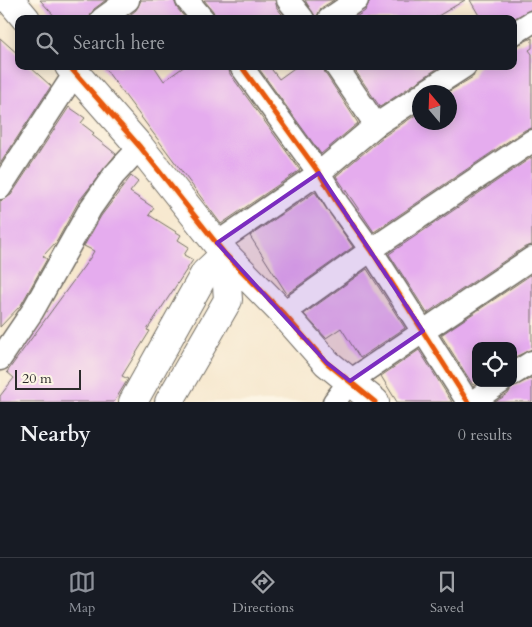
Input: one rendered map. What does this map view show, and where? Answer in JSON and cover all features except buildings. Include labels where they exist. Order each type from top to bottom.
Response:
[{"type":"street","points":[[0,5],[3,0]]},
{"type":"street","points":[[10,0],[23,15]]},
{"type":"street","points":[[107,15],[128,0]]},
{"type":"street","points":[[187,0],[200,15]]},
{"type":"street","points":[[288,0],[300,15]]},
{"type":"street","points":[[334,15],[357,0]]},
{"type":"street","points":[[517,31],[532,22]]},
{"type":"street","points":[[0,188],[72,70],[140,147],[221,249],[283,313],[326,363],[342,392],[375,402]]},
{"type":"street","points":[[244,70],[319,173],[470,402],[494,387]]},
{"type":"street","points":[[339,70],[376,125]]},
{"type":"street","points":[[436,85],[459,70]]},
{"type":"street","points":[[132,402],[205,273],[221,249],[319,173],[376,125],[412,101]]},
{"type":"street","points":[[283,313],[370,250],[532,141]]},
{"type":"street","points":[[0,359],[32,312],[90,209],[114,175],[140,147]]},
{"type":"street","points":[[169,402],[228,300],[221,249]]},
{"type":"street","points":[[342,392],[423,331],[532,258]]},
{"type":"street","points":[[517,371],[532,362]]},
{"type":"highlighted area","points":[[319,173],[423,331],[350,381],[327,363],[217,243]]},
{"type":"cycle path","points":[[73,70],[140,147],[225,254],[283,313],[327,363],[375,402]]},
{"type":"cycle path","points":[[244,70],[319,173],[337,203],[371,250],[468,402]]}]
